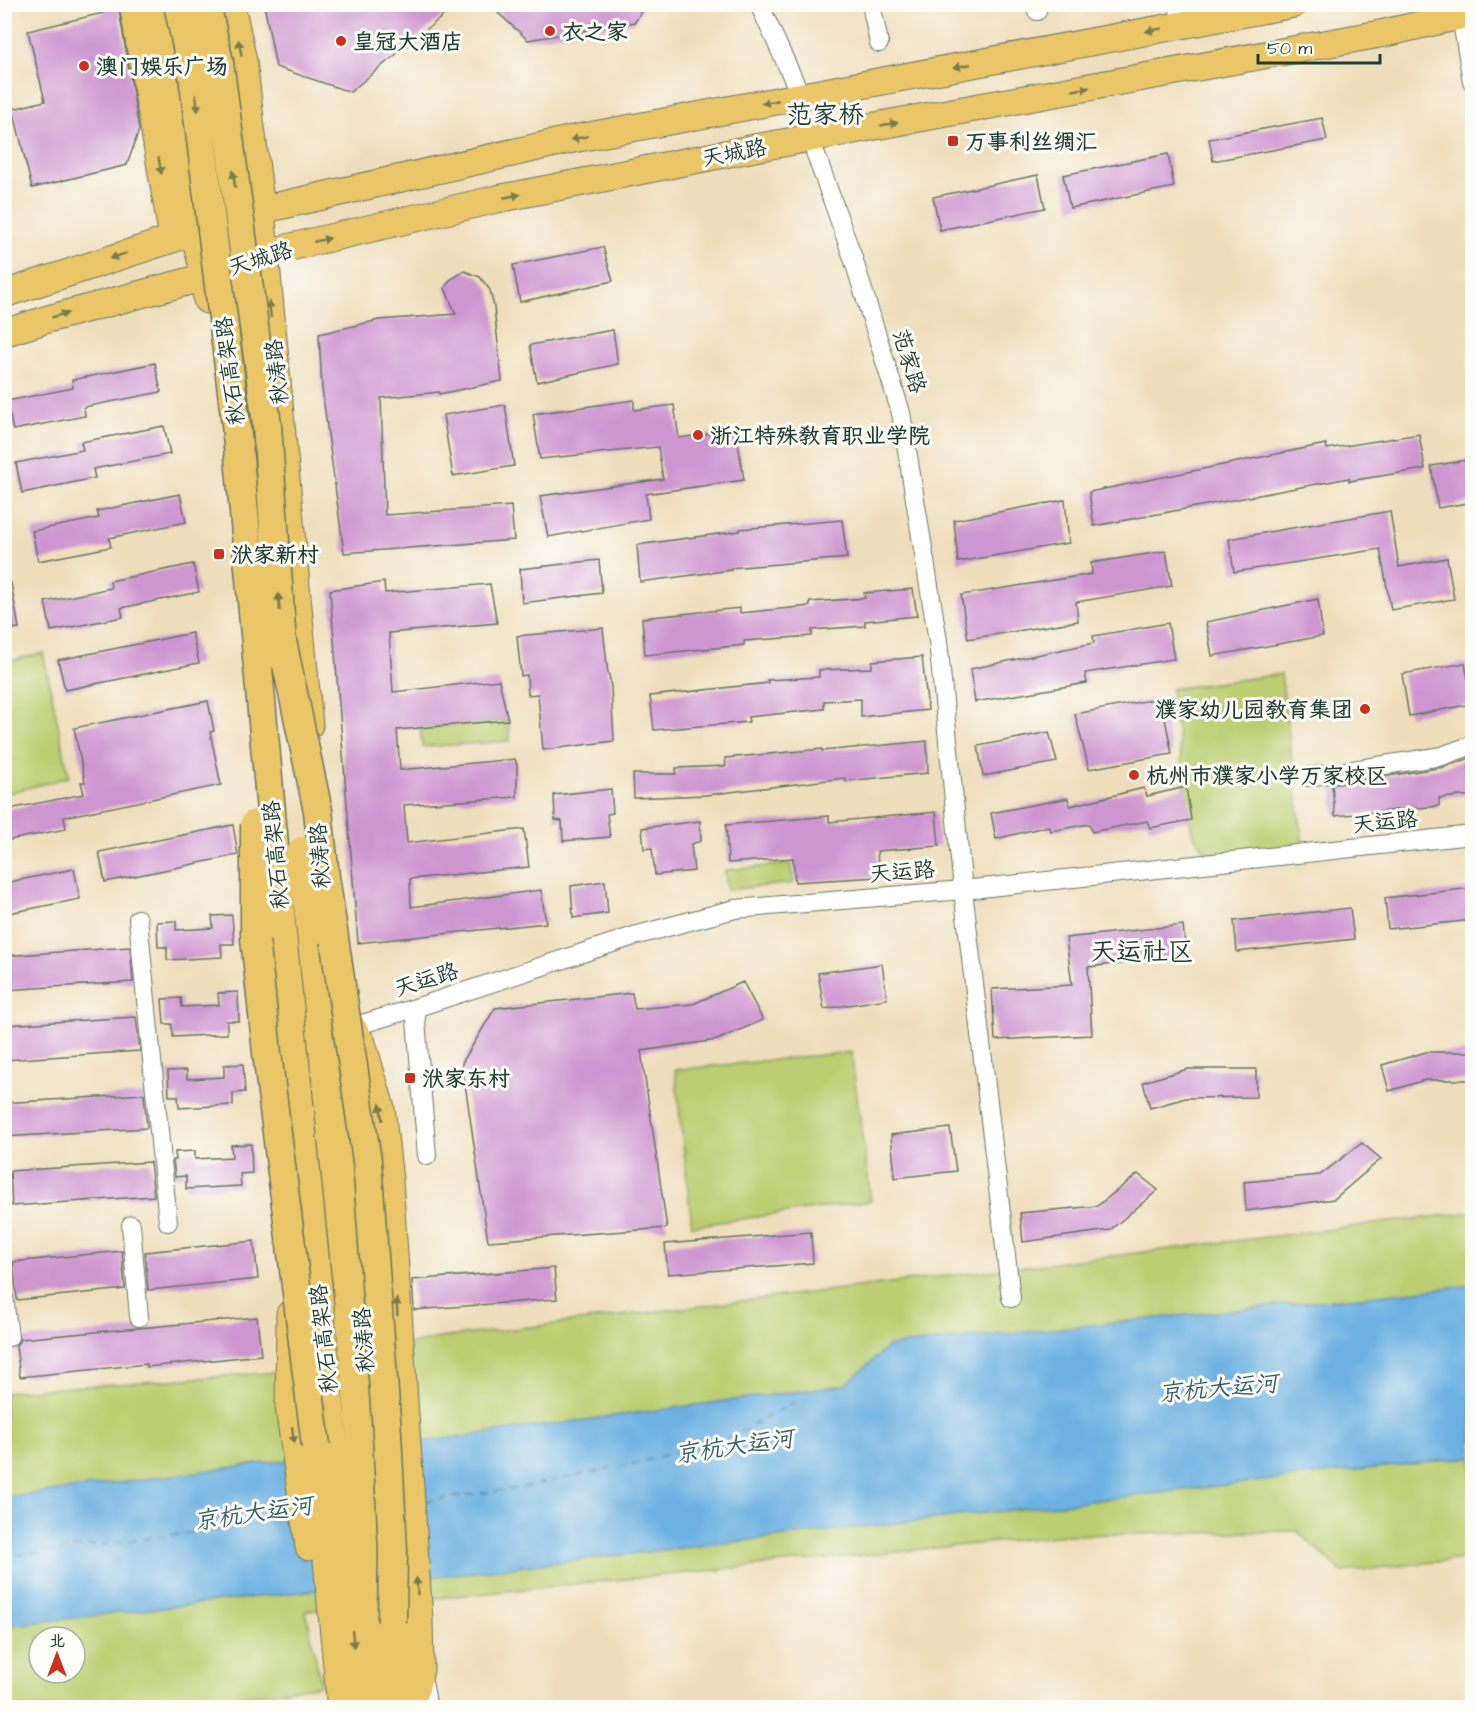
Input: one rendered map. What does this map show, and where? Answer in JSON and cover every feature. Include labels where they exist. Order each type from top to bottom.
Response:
[{"type":"highway","name":"秋石高架路","points":[[178,4],[193,75],[236,424],[268,643],[346,1275],[386,1707]]},
{"type":"highway","name":"秋石高架路","points":[[206,4],[219,62],[267,425],[268,643],[282,933],[360,1707]]},
{"type":"highway","points":[[268,643],[255,938],[316,1446]]},
{"type":"highway","points":[[268,643],[318,811],[325,877],[367,1161],[387,1433],[393,1550],[392,1622]]},
{"type":"main road","points":[[133,4],[184,234],[205,277],[225,456],[278,1031],[298,1198],[299,1370],[316,1446],[341,1707]]},
{"type":"main road","points":[[156,4],[171,78],[184,234]]},
{"type":"main road","name":"秋涛路","points":[[231,4],[243,61],[261,210],[303,644],[331,994],[352,1171],[368,1414],[392,1622],[413,1659],[403,1707]]},
{"type":"main road","name":"天城路","points":[[4,294],[261,210],[573,139],[801,96],[1180,15],[1294,4]]},
{"type":"main road","name":"天城路","points":[[4,333],[205,277],[265,254],[497,199],[810,138],[1385,33],[1467,14]]},
{"type":"main road","points":[[331,994],[362,1043],[381,1108],[389,1181],[401,1365],[413,1659],[411,1707]]},
{"type":"main road","points":[[299,1370],[289,1407],[292,1433],[319,1614],[335,1648]]},
{"type":"street","points":[[759,4],[801,96]]},
{"type":"street","points":[[871,4],[879,43]]},
{"type":"street","points":[[1467,14],[1473,81]]},
{"type":"street","name":"范家路","points":[[810,138],[853,258],[901,413],[938,641],[963,890],[1011,1298]]},
{"type":"street","points":[[1308,777],[1442,756],[1473,745]]},
{"type":"street","name":"天运路","points":[[352,1027],[634,936],[735,909],[963,890],[1473,836]]},
{"type":"street","points":[[138,919],[168,1222]]},
{"type":"street","points":[[415,1008],[427,1156]]},
{"type":"street","points":[[131,1225],[139,1317]]},
{"type":"street","points":[[4,1297],[9,1337]]},
{"type":"street","points":[[413,1659],[428,1707]]},
{"type":"green space","points":[[43,653],[69,777],[5,794],[5,662]]},
{"type":"green space","points":[[1281,674],[1303,846],[1208,855],[1192,833],[1171,689]]},
{"type":"green space","points":[[508,720],[510,741],[422,747],[420,728]]},
{"type":"green space","points":[[790,864],[793,883],[727,890],[725,870]]},
{"type":"green space","points":[[851,1052],[871,1201],[692,1226],[675,1070]]},
{"type":"green space","points":[[1472,1212],[1472,1558],[1342,1572],[1297,1531],[1066,1535],[306,1611],[321,1685],[177,1707],[5,1708],[5,1392],[280,1372],[439,1338]]},
{"type":"water","name":"京杭大运河","points":[[1472,1285],[1472,1457],[5,1626],[4,1498],[845,1385],[889,1346]]},
{"type":"building","name":"澳门娱乐广场","points":[[101,4],[118,4],[139,130],[127,165],[32,188],[13,109],[45,101],[28,31],[103,13]]},
{"type":"building","name":"皇冠大酒店","points":[[264,4],[442,4],[443,16],[350,92],[276,67]]},
{"type":"building","name":"衣之家","points":[[488,4],[645,4],[635,22],[528,40]]},
{"type":"building","points":[[1322,118],[1327,140],[1213,161],[1209,139]]},
{"type":"building","points":[[1168,154],[1174,187],[1070,208],[1063,175]]},
{"type":"building","points":[[1038,175],[1045,208],[940,230],[933,197]]},
{"type":"building","points":[[603,247],[613,281],[520,302],[513,265]]},
{"type":"building","points":[[464,271],[480,277],[490,290],[502,381],[439,394],[439,392],[381,398],[385,515],[511,506],[514,540],[344,553],[322,389],[319,334],[379,320],[456,314],[445,288],[450,280]]},
{"type":"building","points":[[613,330],[618,364],[537,382],[530,345]]},
{"type":"building","points":[[155,363],[161,392],[84,407],[85,416],[13,430],[7,401],[73,388],[72,380]]},
{"type":"building","points":[[634,400],[634,410],[674,405],[679,438],[736,430],[744,480],[646,494],[649,519],[548,537],[540,496],[663,479],[658,447],[540,459],[533,414]]},
{"type":"building","points":[[505,405],[514,466],[453,476],[443,415]]},
{"type":"building","points":[[164,426],[170,454],[93,469],[95,478],[22,493],[16,463],[83,450],[81,442]]},
{"type":"building","points":[[1419,434],[1425,469],[1349,481],[1349,478],[1094,526],[1089,492],[1326,444],[1327,449]]},
{"type":"building","points":[[1473,459],[1473,502],[1438,508],[1431,466]]},
{"type":"building","points":[[180,494],[186,522],[109,538],[111,547],[38,561],[32,531],[99,518],[97,511]]},
{"type":"building","points":[[1065,500],[1069,543],[958,562],[954,520]]},
{"type":"building","points":[[1390,511],[1399,567],[1447,558],[1454,599],[1391,610],[1380,549],[1234,572],[1229,539]]},
{"type":"building","points":[[842,520],[847,558],[731,568],[731,570],[640,582],[637,545],[740,531],[740,529]]},
{"type":"building","points":[[1166,551],[1172,586],[1076,602],[1078,621],[968,639],[961,595],[1092,574],[1091,563]]},
{"type":"building","points":[[599,560],[602,593],[522,603],[520,569]]},
{"type":"building","points":[[193,564],[199,592],[121,608],[123,617],[51,631],[45,602],[111,588],[110,581]]},
{"type":"building","points":[[384,582],[385,593],[490,584],[497,623],[389,633],[393,692],[499,680],[508,720],[397,730],[400,770],[515,759],[517,765],[517,797],[404,805],[407,843],[524,829],[529,867],[410,879],[411,907],[541,890],[546,923],[358,943],[330,590]]},
{"type":"building","points":[[11,583],[19,628],[4,630],[4,584]]},
{"type":"building","points":[[913,589],[917,616],[865,621],[865,626],[812,630],[812,636],[744,641],[744,645],[645,655],[642,618],[740,608],[740,613],[810,606],[810,602],[865,598],[864,593]]},
{"type":"building","points":[[1318,599],[1323,636],[1212,656],[1206,622]]},
{"type":"building","points":[[1168,623],[1174,659],[1085,673],[1087,683],[975,702],[970,669],[1094,643],[1093,636]]},
{"type":"building","points":[[603,628],[611,688],[614,741],[543,750],[538,694],[528,695],[527,675],[521,676],[517,636]]},
{"type":"building","points":[[192,633],[199,663],[65,690],[58,660]]},
{"type":"building","points":[[922,657],[928,710],[861,717],[861,699],[824,701],[824,709],[748,717],[749,722],[654,730],[650,696],[768,683],[767,680],[819,677],[819,670],[872,668],[872,661]]},
{"type":"building","points":[[1465,663],[1472,704],[1409,716],[1402,674]]},
{"type":"building","points":[[1161,698],[1172,754],[1089,769],[1075,714]]},
{"type":"building","points":[[208,701],[214,731],[210,732],[221,785],[64,817],[66,829],[4,841],[4,810],[84,794],[81,782],[85,782],[74,728]]},
{"type":"building","points":[[1049,732],[1057,762],[983,776],[978,746]]},
{"type":"building","points":[[927,741],[928,773],[845,781],[845,778],[706,795],[634,798],[633,774],[676,774],[676,768],[726,766],[725,758]]},
{"type":"building","points":[[1473,757],[1473,795],[1439,798],[1439,806],[1335,816],[1332,785],[1444,767]]},
{"type":"building","points":[[1186,787],[1191,820],[1150,828],[1147,821],[1092,832],[1089,824],[1051,831],[1048,826],[996,839],[991,813],[1068,798],[1070,806],[1144,788],[1147,796]]},
{"type":"building","points":[[611,789],[613,813],[607,814],[610,837],[563,841],[562,821],[555,820],[554,795]]},
{"type":"building","points":[[936,812],[939,846],[877,851],[879,877],[795,882],[793,858],[728,863],[726,825],[829,816],[829,822]]},
{"type":"building","points":[[700,821],[701,841],[691,844],[694,871],[655,875],[652,848],[644,849],[642,828]]},
{"type":"building","points":[[233,825],[238,855],[105,882],[99,852]]},
{"type":"building","points":[[74,869],[80,899],[4,914],[4,883]]},
{"type":"building","points":[[605,881],[608,913],[573,918],[571,886]]},
{"type":"building","points":[[1473,888],[1473,920],[1388,929],[1385,898]]},
{"type":"building","points":[[1350,908],[1354,939],[1237,952],[1234,921]]},
{"type":"building","points":[[232,915],[234,944],[221,944],[222,957],[167,960],[167,947],[158,947],[157,922],[176,921],[176,930],[213,928],[212,916]]},
{"type":"building","points":[[1183,925],[1186,956],[1088,967],[1092,1035],[995,1040],[992,989],[1072,985],[1066,938]]},
{"type":"building","points":[[130,947],[133,982],[4,990],[4,956]]},
{"type":"building","points":[[882,964],[887,999],[824,1009],[818,973]]},
{"type":"building","points":[[743,982],[763,1020],[717,1040],[641,1051],[667,1228],[488,1241],[462,1063],[495,1008],[632,993],[635,1009],[693,1004]]},
{"type":"building","points":[[238,992],[239,1021],[227,1021],[227,1034],[173,1037],[172,1024],[164,1024],[162,999],[181,998],[182,1007],[219,1005],[218,993]]},
{"type":"building","points":[[136,1017],[140,1051],[4,1060],[4,1025]]},
{"type":"building","points":[[1426,1052],[1473,1052],[1473,1080],[1425,1080],[1389,1091],[1382,1065]]},
{"type":"building","points":[[243,1064],[245,1092],[233,1093],[233,1105],[179,1108],[178,1096],[169,1096],[168,1071],[187,1070],[187,1079],[224,1077],[224,1065]]},
{"type":"building","points":[[1188,1069],[1256,1069],[1256,1097],[1186,1098],[1150,1108],[1143,1082]]},
{"type":"building","points":[[144,1094],[147,1128],[4,1137],[4,1103]]},
{"type":"building","points":[[950,1128],[956,1171],[895,1178],[891,1135]]},
{"type":"building","points":[[1362,1143],[1381,1159],[1334,1199],[1246,1211],[1244,1182],[1320,1175]]},
{"type":"building","points":[[251,1144],[252,1173],[240,1174],[241,1186],[186,1189],[186,1176],[175,1177],[173,1160],[176,1160],[175,1152],[195,1151],[195,1159],[232,1157],[231,1145]]},
{"type":"building","points":[[150,1162],[154,1196],[12,1206],[10,1171]]},
{"type":"building","points":[[1138,1174],[1158,1190],[1110,1230],[1023,1242],[1020,1213],[1097,1206]]},
{"type":"building","points":[[811,1232],[813,1263],[668,1274],[665,1244]]},
{"type":"building","points":[[254,1241],[258,1279],[148,1290],[145,1252]]},
{"type":"building","points":[[122,1251],[125,1289],[17,1300],[13,1262]]},
{"type":"building","points":[[554,1268],[557,1299],[414,1310],[412,1280]]},
{"type":"building","points":[[257,1317],[261,1355],[20,1377],[16,1346],[20,1339]]},
{"type":"ferry route","points":[[425,1501],[519,1488],[636,1463],[731,1437],[798,1400]]},
{"type":"ferry route","points":[[4,1557],[292,1520]]},
{"type":"place","name":"衣之家","points":[[550,31]]},
{"type":"place","name":"皇冠大酒店","points":[[341,41]]},
{"type":"place","name":"澳门娱乐广场","points":[[84,66]]},
{"type":"place","name":"万事利丝绸汇","points":[[953,141]]},
{"type":"place","name":"浙江特殊教育职业学院","points":[[698,435]]},
{"type":"place","name":"洑家新村","points":[[219,554]]},
{"type":"place","name":"濮家幼儿园教育集团","points":[[1365,709]]},
{"type":"place","name":"杭州市濮家小学万家校区","points":[[1134,775]]},
{"type":"place","name":"洑家东村","points":[[410,1078]]},
{"type":"district","name":"范家桥","points":[[825,114]]},
{"type":"district","name":"天运社区","points":[[1142,951]]}]
